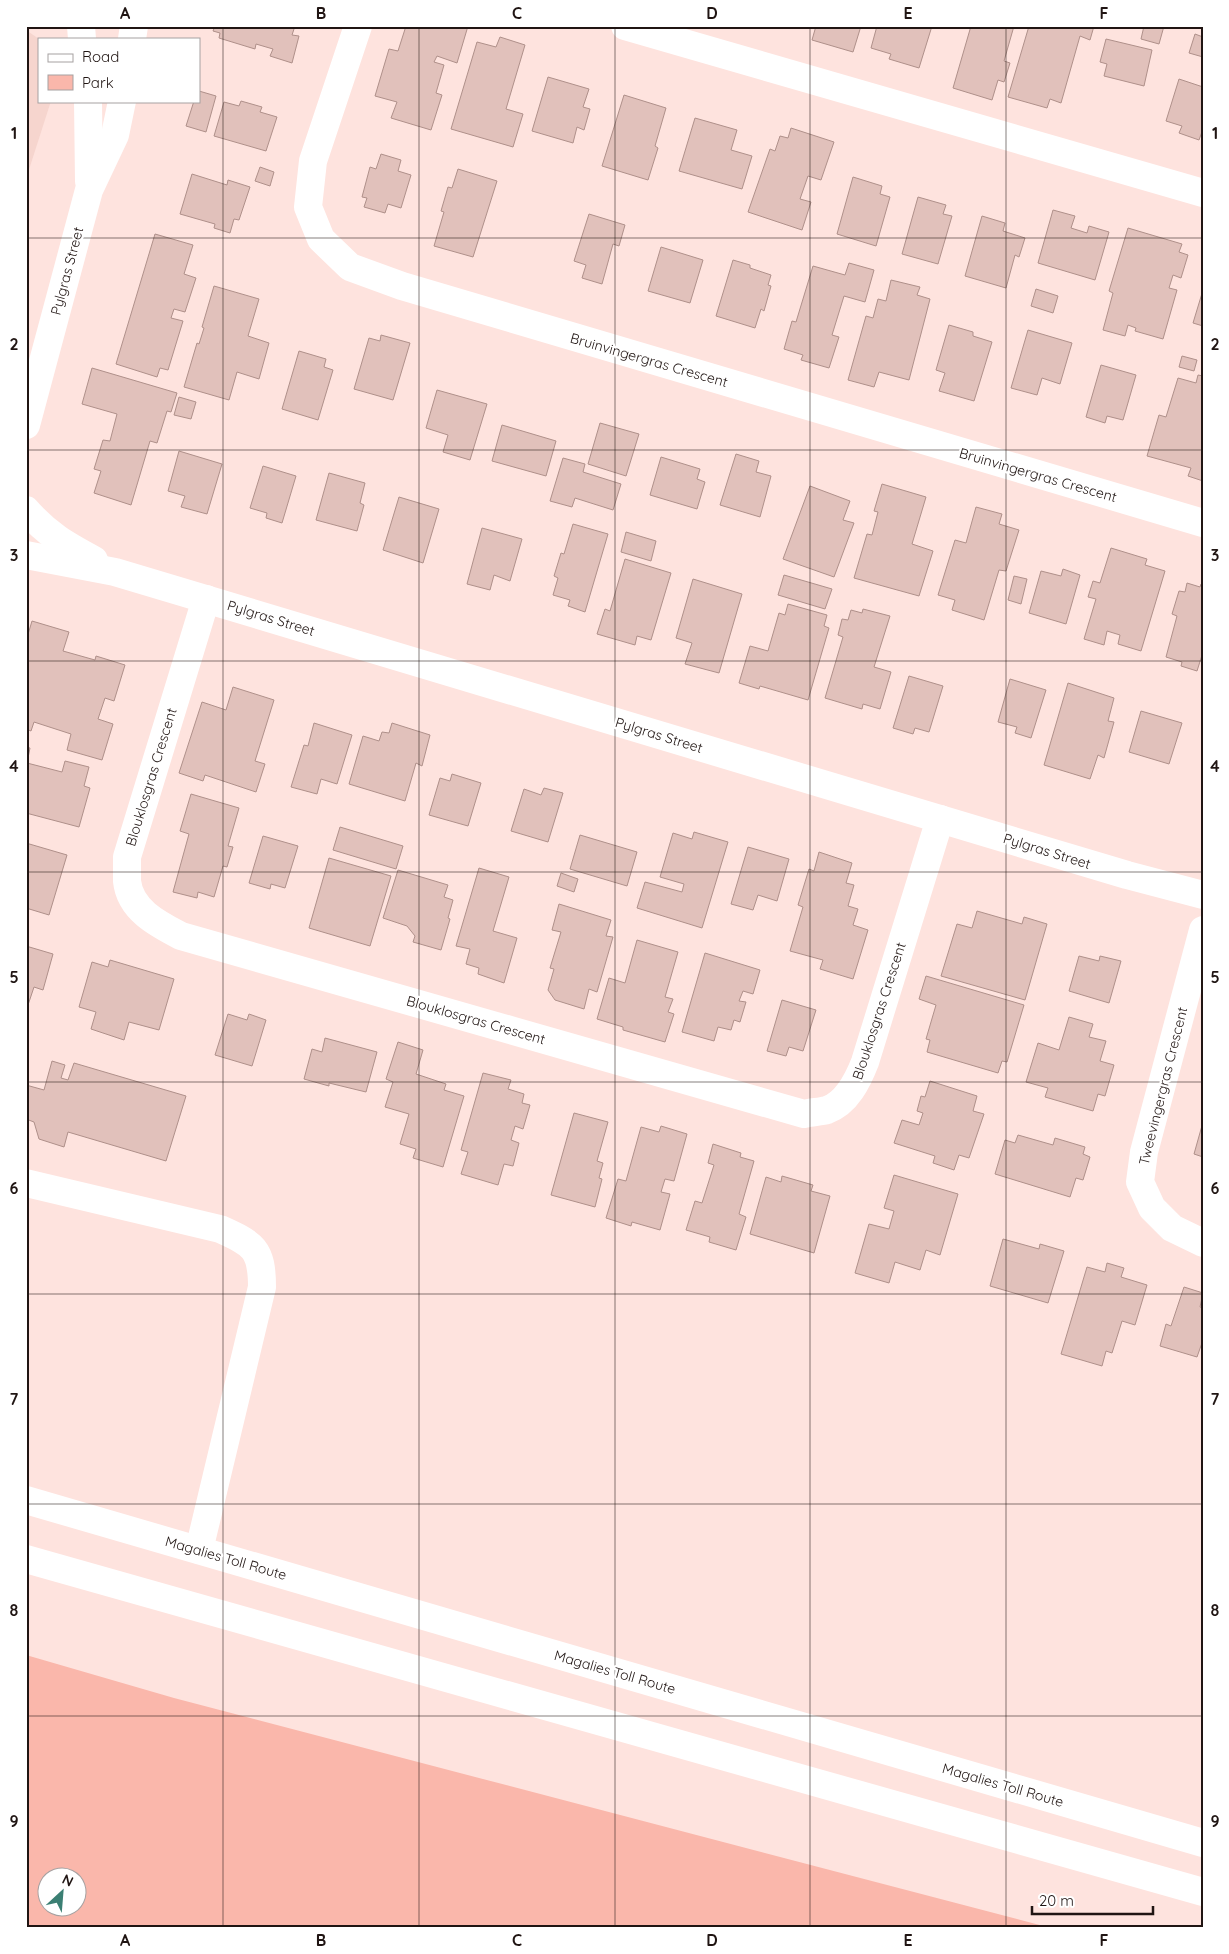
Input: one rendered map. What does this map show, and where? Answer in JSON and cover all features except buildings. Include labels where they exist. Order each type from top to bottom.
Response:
[{"type":"main road","name":"Bruinvingergras Crescent","points":[[358,26],[313,161],[308,207],[321,240],[350,267],[411,289],[1203,523]]},
{"type":"main road","points":[[625,26],[1203,193]]},
{"type":"main road","name":"Pylgras Street","points":[[88,102],[90,190]]},
{"type":"main road","name":"Pylgras Street","points":[[27,416],[90,190],[115,135],[122,102]]},
{"type":"main road","name":"Pylgras Street","points":[[26,510],[42,528],[65,545],[115,572]]},
{"type":"main road","name":"Pylgras Street","points":[[26,555],[115,572],[1127,875],[1203,895]]},
{"type":"main road","name":"Blouklosgras Crescent","points":[[206,599],[127,857],[127,883],[138,907],[158,924],[181,936],[804,1114],[828,1110],[844,1099],[857,1083],[940,819]]},
{"type":"main road","name":"Tweevingergras Crescent","points":[[1203,930],[1144,1152],[1140,1182],[1152,1208],[1172,1228],[1203,1243]]},
{"type":"main road","points":[[26,1183],[220,1229],[241,1239],[255,1250],[262,1265],[262,1286],[199,1550]]},
{"type":"main road","name":"Magalies Toll Route","points":[[26,1500],[1203,1843]]},
{"type":"main road","points":[[26,1559],[1203,1892]]},
{"type":"shaded area","points":[[26,30],[38,38],[38,102],[51,102],[26,179]]},
{"type":"green space","points":[[26,1655],[174,1698],[1051,1928],[26,1928]]}]
